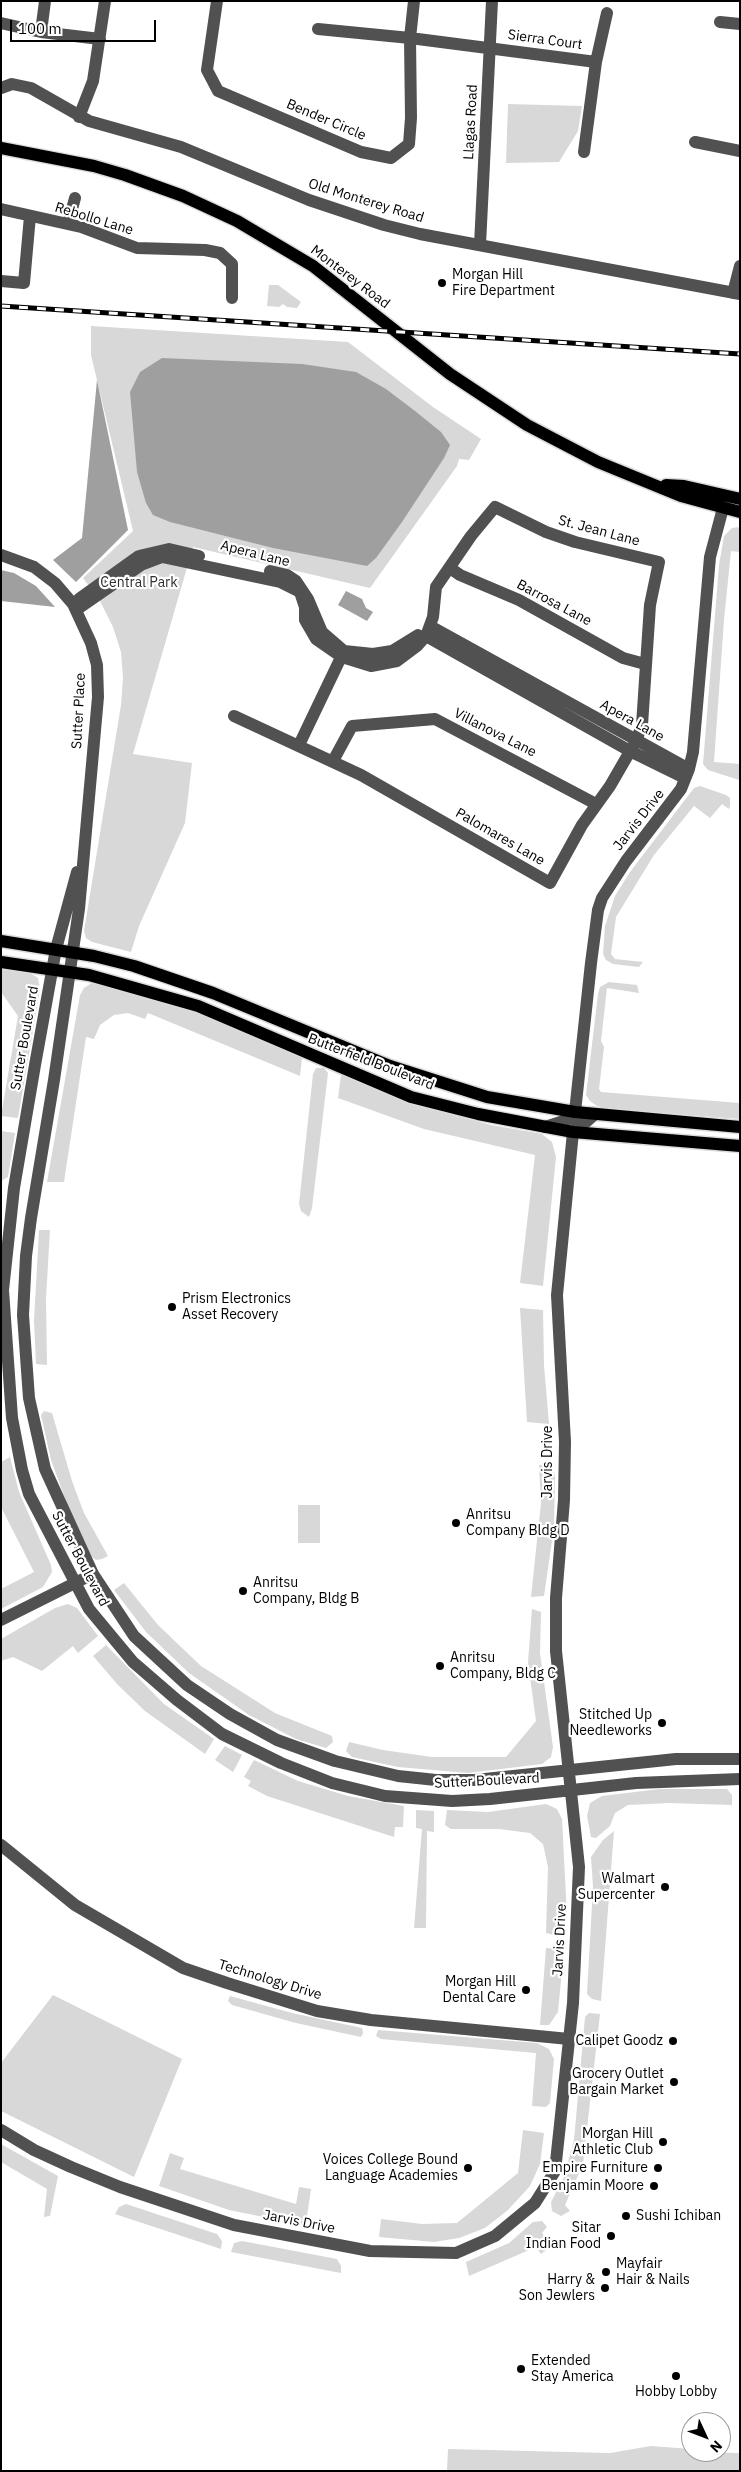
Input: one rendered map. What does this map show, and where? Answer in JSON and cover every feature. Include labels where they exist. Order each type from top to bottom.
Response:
[{"type":"main road","name":"Monterey Road","points":[[1,148],[69,161],[125,175],[183,196],[237,221],[313,266],[450,374],[502,410],[575,451],[681,496],[740,512]]},
{"type":"main road","name":"Monterey Road","points":[[656,484],[684,486],[740,499]]},
{"type":"main road","name":"Butterfield Boulevard","points":[[1,941],[74,952],[134,966],[213,993],[390,1066],[486,1097],[574,1112],[740,1127]]},
{"type":"main road","name":"Butterfield Boulevard","points":[[1,962],[53,968],[152,991],[198,1006],[411,1097],[487,1116],[573,1132],[740,1146]]},
{"type":"street","points":[[41,32],[46,1]]},
{"type":"street","points":[[79,117],[91,87],[105,1]]},
{"type":"street","name":"Bender Circle","points":[[217,1],[207,70],[218,91],[361,152],[390,158],[409,144],[411,118],[410,38],[414,1]]},
{"type":"street","name":"Llagas Road","points":[[480,245],[492,1]]},
{"type":"street","name":"Sierra Court","points":[[584,152],[596,62],[607,13]]},
{"type":"street","points":[[720,22],[740,24]]},
{"type":"street","points":[[1,23],[41,32],[100,39]]},
{"type":"street","points":[[318,29],[490,48]]},
{"type":"street","name":"Sierra Court","points":[[490,48],[596,62]]},
{"type":"street","name":"Old Monterey Road","points":[[1,88],[12,84],[31,88],[79,117],[181,147],[347,214],[420,234],[736,293]]},
{"type":"street","points":[[695,142],[740,150]]},
{"type":"street","points":[[68,224],[75,198]]},
{"type":"street","name":"Rebollo Lane","points":[[1,209],[68,224],[137,248],[205,250],[220,254],[232,264],[232,298]]},
{"type":"street","points":[[1,281],[24,283],[30,216]]},
{"type":"street","points":[[736,293],[740,266]]},
{"type":"street","name":"St. Jean Lane","points":[[428,631],[433,617],[436,586],[471,536],[495,507],[546,532],[575,542],[659,562],[650,605],[642,725],[633,746]]},
{"type":"street","name":"Jarvis Drive","points":[[574,1112],[598,910],[608,887],[676,796],[687,773],[693,752],[710,557],[723,508]]},
{"type":"street","name":"Sutter Place","points":[[1,555],[34,567],[55,583],[75,607],[91,643],[97,665],[98,697],[74,952],[70,972]]},
{"type":"street","name":"Apera Lane","points":[[75,607],[141,565],[162,557],[280,582],[300,592],[305,606],[305,620],[316,639],[343,654],[374,654],[392,651],[428,631],[633,746],[687,773]]},
{"type":"street","name":"Barrosa Lane","points":[[450,568],[460,575],[519,600],[623,658],[645,664]]},
{"type":"street","points":[[299,745],[343,654]]},
{"type":"street","name":"Palomares Lane","points":[[234,716],[333,761],[413,803],[550,883],[596,804],[610,786],[633,746]]},
{"type":"street","name":"Villanova Lane","points":[[333,761],[352,726],[435,719],[596,804]]},
{"type":"street","name":"Sutter Place","points":[[53,968],[65,910],[83,853]]},
{"type":"street","name":"Sutter Boulevard","points":[[53,968],[14,1188],[3,1290],[12,1418],[22,1470],[29,1494],[73,1583],[89,1610],[108,1634],[132,1662],[177,1700],[222,1734],[301,1772],[359,1791],[424,1800],[490,1799],[703,1779],[740,1779]]},
{"type":"street","name":"Sutter Boulevard","points":[[70,972],[30,1218],[23,1315],[29,1398],[44,1469],[93,1574],[134,1636],[187,1684],[230,1714],[277,1740],[335,1761],[398,1776],[436,1780],[475,1780],[676,1759],[740,1759]]},
{"type":"street","points":[[545,1127],[567,1120],[574,1112]]},
{"type":"street","points":[[573,1132],[575,1128],[595,1114]]},
{"type":"street","name":"Jarvis Drive","points":[[1,2130],[34,2150],[120,2187],[234,2225],[370,2250],[456,2253],[495,2236],[535,2203],[555,2171],[573,2003],[579,1867],[556,1651],[556,1598],[564,1500],[565,1442],[557,1295],[573,1132]]},
{"type":"street","points":[[1,1620],[93,1574]]},
{"type":"street","points":[[703,1779],[710,1771],[733,1771],[740,1767]]},
{"type":"street","name":"Technology Drive","points":[[1,1845],[83,1910],[183,1968],[227,1984],[317,2010],[371,2020],[569,2039]]},
{"type":"green space","points":[[508,104],[582,106],[578,131],[559,162],[506,163]]},
{"type":"green space","points":[[269,285],[278,285],[301,302],[297,308],[287,307],[283,304],[279,307],[267,306]]},
{"type":"green space","name":"Central Park","points":[[91,326],[348,342],[433,407],[481,439],[469,460],[459,459],[457,466],[370,588],[193,547],[133,754],[192,763],[185,823],[139,926],[131,952],[92,942],[86,938],[84,931],[121,705],[123,678],[121,652],[113,627],[99,599],[83,578],[133,531],[91,355]]},
{"type":"green space","points":[[740,527],[740,552],[731,551],[714,762],[740,764],[739,780],[708,770],[703,764],[719,565],[724,536],[732,528]]},
{"type":"green space","points":[[700,786],[730,798],[729,809],[722,804],[710,818],[694,806],[654,855],[616,917],[611,954],[615,959],[643,962],[639,967],[613,964],[606,960],[603,954],[605,926],[615,896],[630,872],[694,788]]},
{"type":"green space","points":[[1,967],[29,972],[38,978],[40,989],[18,1118],[1,1116],[18,1016],[1,992]]},
{"type":"green space","points":[[93,982],[169,1002],[239,1029],[302,1058],[300,1076],[148,1013],[145,1019],[128,1013],[114,1015],[100,1025],[94,1039],[86,1037],[64,1182],[47,1182],[80,995],[84,988]]},
{"type":"green space","points":[[609,982],[637,985],[639,993],[607,988],[601,1041],[604,1047],[599,1089],[601,1092],[740,1103],[740,1119],[611,1109],[597,1106],[590,1101],[586,1095],[598,994],[600,987]]},
{"type":"green space","points":[[316,1068],[324,1068],[328,1073],[312,1208],[309,1217],[301,1211],[299,1204],[313,1074]]},
{"type":"green space","points":[[341,1075],[442,1112],[491,1125],[542,1134],[552,1142],[556,1157],[543,1286],[520,1283],[535,1155],[424,1129],[338,1098]]},
{"type":"green space","points":[[1,1131],[15,1133],[8,1177],[1,1181]]},
{"type":"green space","points":[[39,1230],[50,1230],[46,1298],[47,1365],[36,1364],[34,1321]]},
{"type":"green space","points":[[520,1308],[543,1310],[544,1365],[549,1424],[527,1422]]},
{"type":"green space","points":[[44,1411],[52,1413],[72,1481],[84,1513],[108,1556],[102,1559],[96,1560],[91,1556],[70,1512],[51,1460],[41,1415]]},
{"type":"green space","points":[[10,1457],[19,1492],[51,1565],[52,1572],[43,1587],[1,1609],[1,1589],[34,1572],[1,1507],[1,1462]]},
{"type":"green space","points":[[539,1465],[551,1465],[555,1475],[554,1527],[544,1596],[531,1597],[541,1503]]},
{"type":"green space","points":[[298,1505],[320,1505],[320,1543],[298,1543]]},
{"type":"green space","points":[[124,1583],[158,1625],[201,1666],[275,1713],[332,1736],[333,1742],[326,1748],[296,1739],[249,1715],[189,1673],[146,1632],[114,1590]]},
{"type":"green space","points":[[68,1604],[77,1608],[98,1636],[78,1653],[73,1646],[42,1671],[13,1657],[1,1661],[1,1639],[55,1608]]},
{"type":"green space","points":[[532,1609],[541,1612],[540,1653],[553,1747],[551,1757],[542,1764],[468,1773],[398,1767],[352,1757],[346,1751],[349,1742],[383,1750],[432,1757],[506,1757],[536,1721],[528,1662]]},
{"type":"green space","points":[[106,1645],[164,1704],[214,1739],[205,1754],[145,1711],[118,1685],[93,1656]]},
{"type":"green space","points":[[225,1746],[242,1755],[233,1772],[215,1760]]},
{"type":"green space","points":[[254,1760],[298,1781],[348,1796],[404,1806],[403,1827],[395,1827],[394,1837],[267,1796],[248,1786],[251,1781],[244,1777]]},
{"type":"green space","points":[[660,1789],[727,1789],[732,1795],[732,1805],[669,1803],[628,1805],[615,1813],[610,1826],[596,1838],[591,1837],[587,1816],[590,1803],[602,1796]]},
{"type":"green space","points":[[546,1804],[557,1809],[562,1819],[567,1916],[563,1937],[546,1933],[548,1867],[543,1844],[530,1833],[499,1829],[451,1829],[445,1825],[447,1810],[488,1812]]},
{"type":"green space","points":[[416,1810],[434,1811],[434,1832],[427,1831],[426,1928],[414,1928],[422,1829],[416,1828]]},
{"type":"green space","points":[[614,1831],[601,2001],[592,1999],[587,1994],[593,1887],[591,1857],[603,1840]]},
{"type":"green space","points":[[546,1948],[564,1949],[558,2012],[549,2025],[540,2025]]},
{"type":"green space","points":[[53,1995],[182,2059],[134,2177],[1,2111],[1,2063]]},
{"type":"green space","points":[[230,1996],[292,2013],[362,2028],[363,2033],[361,2037],[296,2023],[232,2005],[228,2001]]},
{"type":"green space","points":[[589,2013],[600,2014],[583,2164],[565,2205],[570,2211],[561,2216],[552,2211],[551,2202],[564,2177],[574,2140],[585,2017]]},
{"type":"green space","points":[[378,2030],[537,2043],[549,2049],[554,2059],[550,2103],[546,2107],[532,2106],[536,2053],[381,2039],[376,2036]]},
{"type":"green space","points":[[523,2130],[544,2133],[540,2164],[530,2186],[508,2210],[485,2228],[459,2238],[434,2242],[379,2237],[381,2219],[422,2224],[457,2223],[518,2173]]},
{"type":"green space","points":[[1,2144],[58,2176],[50,2216],[44,2217],[47,2189],[1,2162]]},
{"type":"green space","points":[[170,2153],[184,2158],[180,2169],[296,2204],[299,2187],[311,2189],[306,2223],[303,2225],[229,2210],[159,2186]]},
{"type":"green space","points":[[126,2204],[217,2234],[222,2241],[221,2249],[115,2214],[119,2207]]},
{"type":"green space","points":[[542,2221],[547,2227],[542,2233],[552,2246],[541,2254],[536,2247],[469,2276],[466,2262],[509,2243],[533,2222]]},
{"type":"green space","points":[[242,2241],[337,2259],[341,2266],[341,2273],[231,2252],[234,2243]]},
{"type":"green space","points":[[651,2446],[681,2448],[681,2462],[731,2462],[731,2453],[740,2453],[740,2471],[447,2471],[448,2449],[610,2453]]},
{"type":"shaded area","points":[[162,358],[302,364],[356,372],[386,389],[415,411],[441,432],[450,445],[444,458],[402,522],[376,558],[367,566],[273,548],[170,522],[153,515],[146,503],[137,472],[130,392],[140,372]]},
{"type":"shaded area","points":[[97,380],[128,530],[76,582],[53,560],[82,538]]},
{"type":"shaded area","points":[[1,570],[14,573],[36,586],[55,607],[1,601]]},
{"type":"shaded area","points":[[346,591],[362,599],[366,608],[373,612],[367,621],[338,605]]},
{"type":"railway","points":[[1,306],[740,354]]},
{"type":"place","name":"Morgan Hill Fire Department","points":[[442,283]]},
{"type":"place","name":"Prism Electronics Asset Recovery","points":[[172,1307]]},
{"type":"place","name":"Anritsu Company Bldg D","points":[[456,1523]]},
{"type":"place","name":"Anritsu Company, Bldg B","points":[[243,1591]]},
{"type":"place","name":"Anritsu Company, Bldg C","points":[[440,1666]]},
{"type":"place","name":"Stitched Up Needleworks","points":[[662,1723]]},
{"type":"place","name":"Walmart Supercenter","points":[[665,1887]]},
{"type":"place","name":"Morgan Hill Dental Care","points":[[526,1990]]},
{"type":"place","name":"Calipet Goodz","points":[[673,2041]]},
{"type":"place","name":"Grocery Outlet Bargain Market","points":[[674,2082]]},
{"type":"place","name":"Morgan Hill Athletic Club","points":[[663,2142]]},
{"type":"place","name":"Voices College Bound Language Academies","points":[[468,2168]]},
{"type":"place","name":"Empire Furniture","points":[[658,2168]]},
{"type":"place","name":"Benjamin Moore","points":[[654,2186]]},
{"type":"place","name":"Sushi Ichiban","points":[[626,2216]]},
{"type":"place","name":"Sitar Indian Food","points":[[611,2236]]},
{"type":"place","name":"Mayfair Hair & Nails","points":[[606,2272]]},
{"type":"place","name":"Harry & Son Jewlers","points":[[605,2288]]},
{"type":"place","name":"Extended Stay America","points":[[521,2369]]},
{"type":"place","name":"Hobby Lobby","points":[[676,2376]]}]
